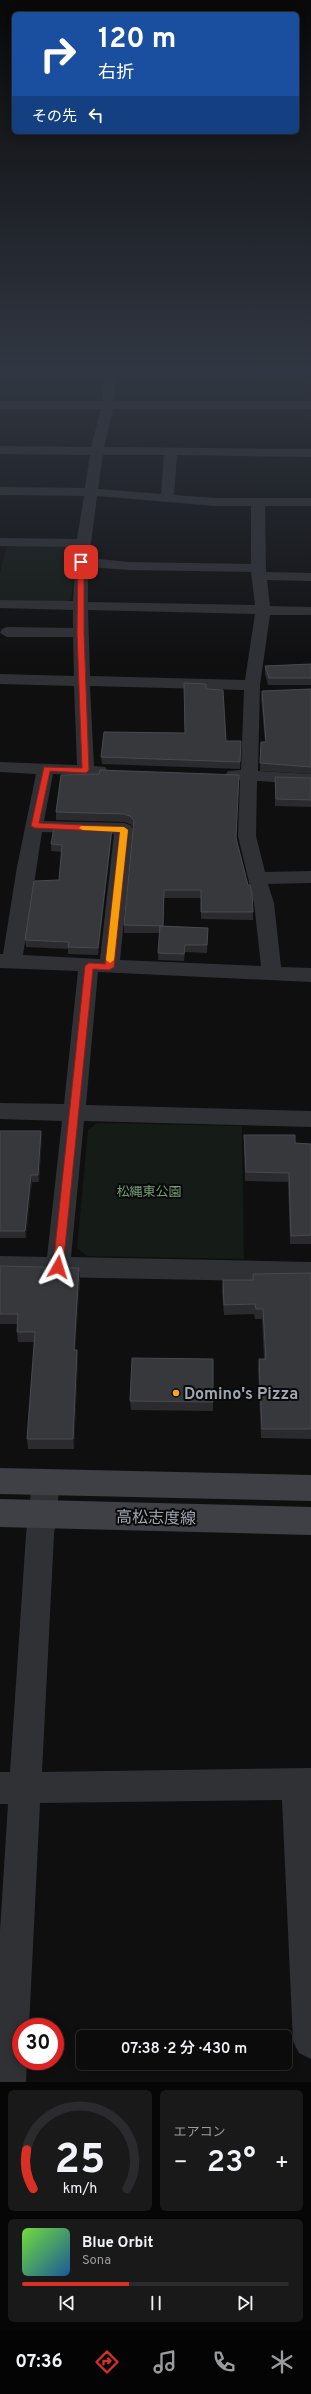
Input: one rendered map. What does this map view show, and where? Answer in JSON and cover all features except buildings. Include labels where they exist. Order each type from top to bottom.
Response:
[{"type":"main road","points":[[0,1481],[311,1488]]},
{"type":"main road","name":"高松志度線","points":[[0,1513],[311,1521]]},
{"type":"street","points":[[86,770],[80,633],[81,562],[95,468]]},
{"type":"street","points":[[168,499],[170,468]]},
{"type":"street","points":[[0,490],[92,492],[168,499],[311,502]]},
{"type":"street","points":[[258,502],[258,572],[263,609],[257,690],[248,776],[247,836],[264,903],[272,974]]},
{"type":"street","points":[[0,542],[83,543]]},
{"type":"street","points":[[81,562],[129,566],[258,572],[311,577]]},
{"type":"street","points":[[0,604],[311,611]]},
{"type":"street","points":[[7,632],[80,633]]},
{"type":"street","points":[[0,679],[257,690]]},
{"type":"street","points":[[0,767],[117,771]]},
{"type":"street","points":[[46,768],[6,961],[311,975]]},
{"type":"street","points":[[217,775],[311,779]]},
{"type":"street","points":[[35,826],[124,830],[74,1113],[58,1267]]},
{"type":"street","points":[[257,878],[311,877]]},
{"type":"street","points":[[0,1111],[311,1119]]},
{"type":"street","points":[[0,1266],[311,1272]]},
{"type":"street","points":[[8,2082],[6,1998],[13,1788],[46,1482]]},
{"type":"street","points":[[13,1788],[304,1784],[311,2041]]},
{"type":"green space","points":[[7,545],[72,546],[78,549],[71,599],[65,602],[0,600],[0,573]]},
{"type":"green space","name":"松縄東公園","points":[[97,1123],[242,1126],[244,1259],[87,1256],[77,1248],[88,1130]]},
{"type":"slow traffic","points":[[83,828],[124,830],[110,960]]},
{"type":"place","name":"Domino's Pizza","points":[[176,1393]]},
{"type":"route","points":[[58,1267],[89,966],[109,967],[124,830],[35,826],[46,768],[86,770],[80,633],[81,562]]}]
